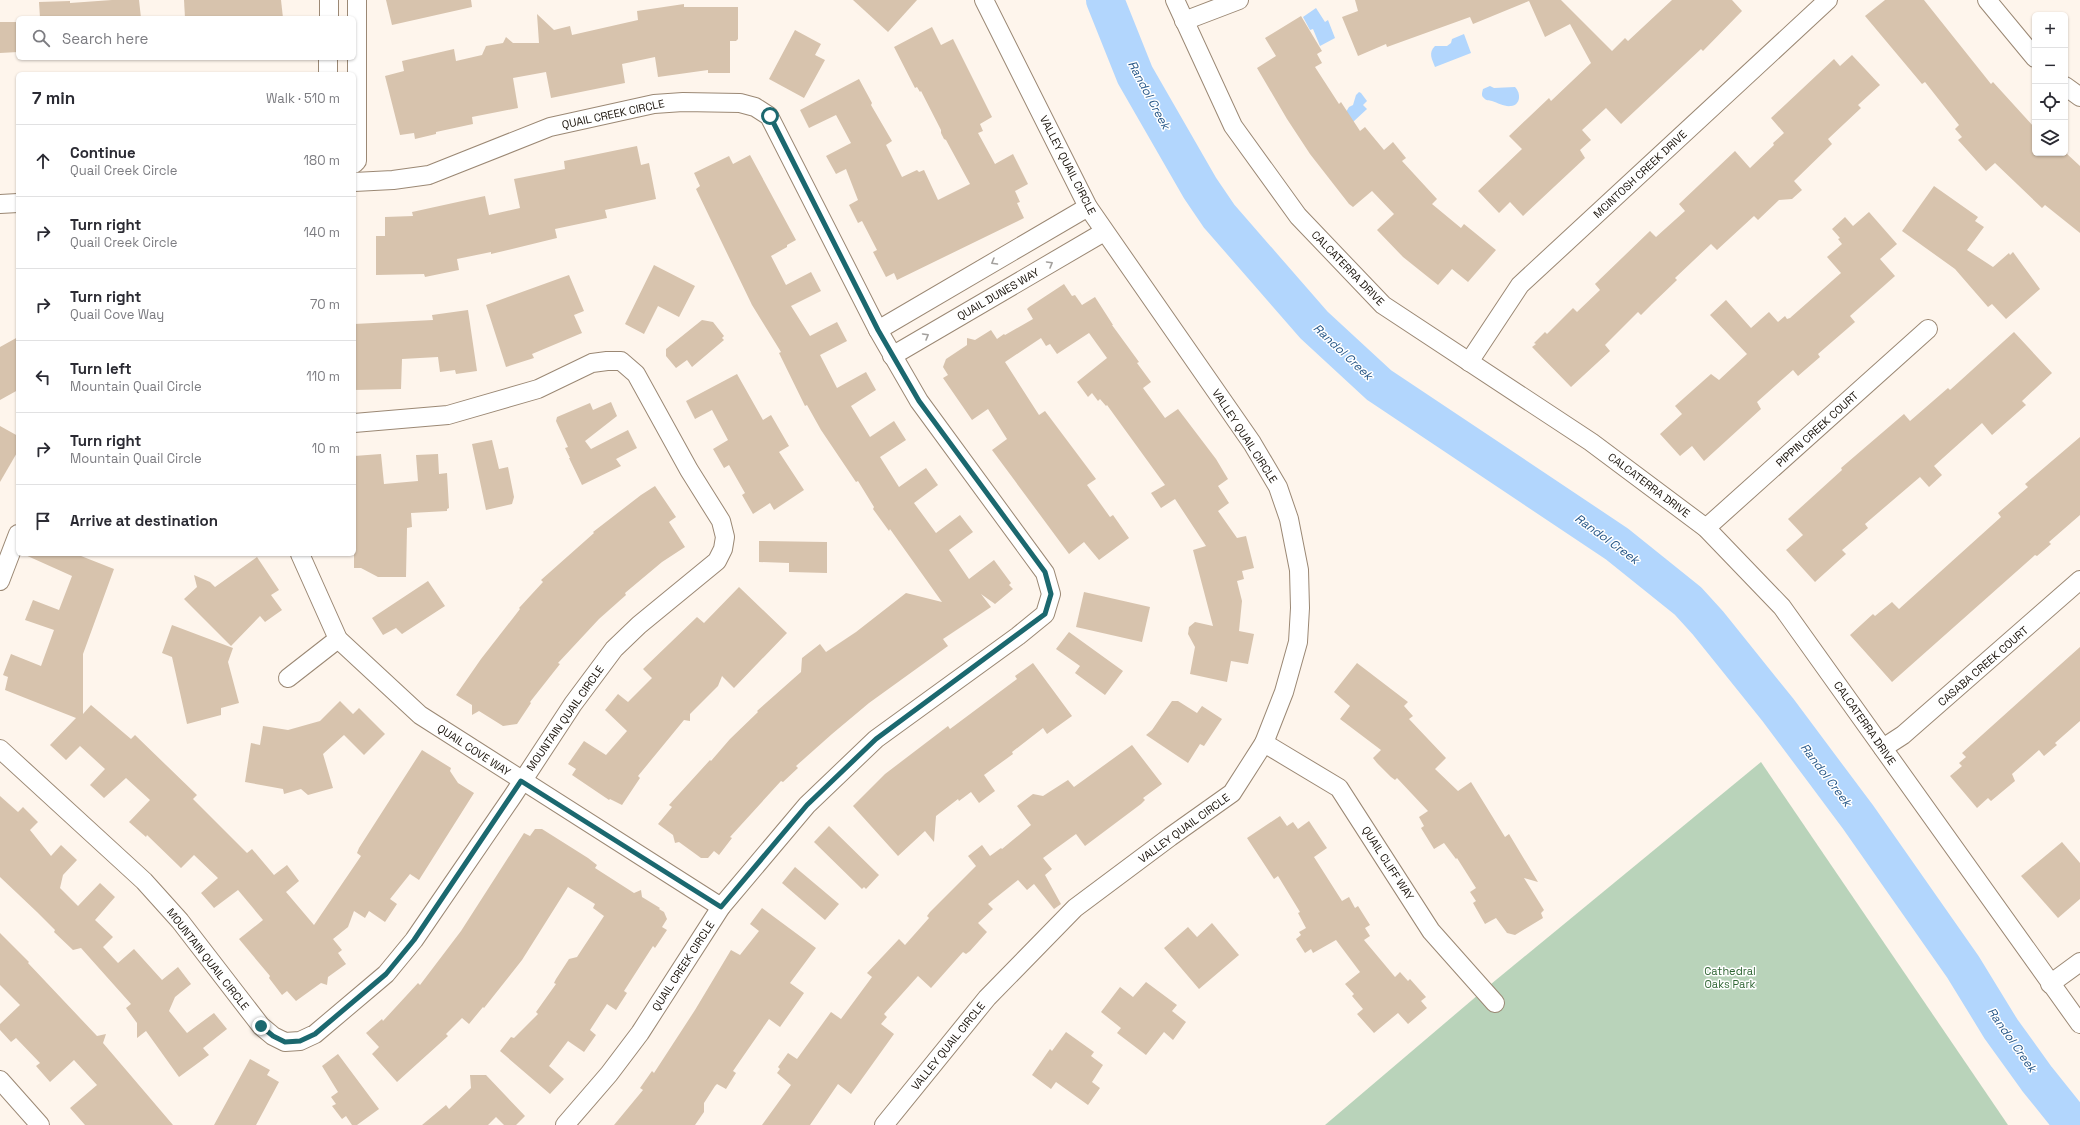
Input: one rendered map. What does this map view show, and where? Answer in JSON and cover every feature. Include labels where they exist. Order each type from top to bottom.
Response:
[{"type":"street","points":[[329,0],[329,16]]},
{"type":"street","points":[[356,0],[356,161]]},
{"type":"street","name":"VALLEY QUAIL CIRCLE","points":[[884,1125],[987,998],[1075,908],[1232,793],[1264,743],[1284,692],[1298,642],[1300,608],[1299,570],[1289,519],[1278,487],[1252,443],[1088,208],[984,0]]},
{"type":"street","name":"CALCATERRA DRIVE","points":[[1175,0],[1233,126],[1298,216],[1383,305],[1591,442],[1706,528],[1782,607],[2080,1024]]},
{"type":"street","points":[[1184,21],[1239,0]]},
{"type":"street","name":"MCINTOSH CREEK DRIVE","points":[[1469,362],[1520,285],[1828,0]]},
{"type":"street","points":[[1988,0],[2032,54]]},
{"type":"street","points":[[328,60],[328,72]]},
{"type":"street","points":[[2068,88],[2080,97]]},
{"type":"street","name":"QUAIL CREEK CIRCLE","points":[[356,182],[429,175],[550,127],[654,104],[683,102],[740,103],[755,106],[770,116],[878,330],[919,401],[1045,572],[1051,594],[1045,614],[876,739],[807,805],[721,907],[640,1033],[609,1074],[565,1125]]},
{"type":"street","points":[[0,204],[16,203]]},
{"type":"street","points":[[878,330],[1088,208]]},
{"type":"street","name":"QUAIL DUNES WAY","points":[[892,356],[1104,232]]},
{"type":"street","name":"PIPPIN CREEK COURT","points":[[1706,528],[1928,330]]},
{"type":"street","name":"MOUNTAIN QUAIL CIRCLE","points":[[0,749],[144,881],[180,921],[261,1026],[273,1036],[285,1042],[300,1041],[315,1034],[386,974],[414,940],[573,704],[614,649],[644,620],[717,561],[723,549],[725,537],[721,521],[689,470],[636,374],[621,362],[607,361],[592,363],[538,389],[448,415],[356,423]]},
{"type":"street","points":[[0,581],[16,539]]},
{"type":"street","name":"QUAIL COVE WAY","points":[[301,556],[338,639],[420,715],[521,781],[721,907]]},
{"type":"street","name":"CASABA CREEK COURT","points":[[1884,748],[1904,735],[2080,580]]},
{"type":"street","points":[[288,678],[338,639]]},
{"type":"street","name":"QUAIL CLIFF WAY","points":[[1264,743],[1339,788],[1431,930],[1495,1003]]},
{"type":"street","points":[[2050,984],[2080,962]]},
{"type":"street","points":[[0,1080],[40,1125]]},
{"type":"green space","name":"Cathedral Oaks Park","points":[[1761,762],[2008,1125],[1325,1125],[1485,989]]},
{"type":"water","points":[[1316,8],[1325,22],[1328,20],[1335,38],[1320,46],[1313,29],[1310,30],[1303,17]]},
{"type":"water","points":[[1464,34],[1471,53],[1435,67],[1431,54],[1435,46],[1447,46],[1451,43],[1452,39]]},
{"type":"water","points":[[1490,86],[1494,88],[1515,87],[1519,95],[1517,103],[1509,106],[1486,100],[1482,95],[1483,89]]},
{"type":"water","points":[[1359,92],[1367,101],[1363,105],[1367,109],[1353,122],[1346,112],[1349,107],[1353,105],[1356,95]]},
{"type":"building","points":[[139,0],[141,16],[40,16],[39,2],[70,1],[70,3]]},
{"type":"building","points":[[184,0],[281,0],[283,16],[185,16]]},
{"type":"building","points":[[386,0],[471,0],[472,7],[392,25]]},
{"type":"building","points":[[853,0],[917,0],[888,32]]},
{"type":"building","points":[[1355,0],[1561,0],[1612,51],[1625,38],[1628,41],[1672,0],[1732,0],[1742,11],[1703,51],[1701,49],[1621,124],[1606,108],[1582,130],[1591,140],[1580,150],[1585,158],[1523,216],[1510,202],[1499,213],[1478,191],[1522,149],[1509,136],[1549,98],[1551,101],[1591,63],[1570,24],[1545,37],[1529,1],[1473,24],[1470,17],[1387,47],[1386,44],[1358,56],[1342,17],[1358,11]]},
{"type":"building","points":[[1885,0],[1924,0],[1991,84],[1993,82],[2032,125],[2032,156],[2068,155],[2080,166],[2080,233],[2045,205],[2042,208],[1995,163],[1986,171],[1958,140],[1962,137],[1955,129],[1959,125],[1925,82],[1922,84],[1865,16]]},
{"type":"building","points":[[684,4],[684,7],[738,7],[738,39],[736,41],[730,41],[730,73],[708,73],[708,70],[658,77],[655,57],[622,64],[625,83],[551,98],[546,72],[513,78],[518,108],[472,117],[473,124],[436,132],[436,134],[415,139],[414,133],[400,135],[385,76],[404,71],[402,61],[454,49],[456,61],[482,55],[486,46],[503,43],[506,37],[513,43],[539,43],[537,14],[554,30],[570,26],[572,35],[638,20],[637,11]]},
{"type":"building","points":[[1301,16],[1322,51],[1317,54],[1322,63],[1315,67],[1339,104],[1341,102],[1360,131],[1365,127],[1384,150],[1393,142],[1406,158],[1402,161],[1437,199],[1432,204],[1461,228],[1464,224],[1496,250],[1468,282],[1452,269],[1438,285],[1403,257],[1377,230],[1394,214],[1372,191],[1353,207],[1349,204],[1310,154],[1287,119],[1257,68],[1276,56],[1265,38]]},
{"type":"building","points":[[0,22],[16,22],[16,52],[0,53]]},
{"type":"building","points":[[932,27],[941,45],[953,39],[992,117],[980,124],[983,131],[978,133],[995,164],[1013,154],[1028,184],[1015,191],[1020,202],[1017,203],[1024,218],[897,280],[894,273],[886,277],[873,252],[877,250],[862,221],[858,223],[849,205],[858,200],[846,169],[836,174],[826,156],[851,143],[836,115],[809,128],[800,110],[859,79],[872,103],[871,105],[892,141],[886,145],[902,177],[917,170],[919,172],[924,170],[938,200],[970,184],[946,140],[944,139],[921,91],[920,92],[917,87],[915,88],[894,47]]},
{"type":"building","points":[[795,30],[821,44],[815,55],[825,60],[804,98],[769,79]]},
{"type":"building","points":[[1852,55],[1880,85],[1858,105],[1861,108],[1828,139],[1832,144],[1794,181],[1802,190],[1792,199],[1779,200],[1758,220],[1754,216],[1717,250],[1711,244],[1675,278],[1677,280],[1641,315],[1638,312],[1605,345],[1610,351],[1571,387],[1532,347],[1536,344],[1534,343],[1545,332],[1547,334],[1573,308],[1577,312],[1600,290],[1595,284],[1650,231],[1656,237],[1685,211],[1679,204],[1735,151],[1750,168],[1784,133],[1771,118],[1834,59],[1840,66]]},
{"type":"building","points":[[637,146],[641,165],[649,163],[656,199],[605,210],[607,218],[555,229],[557,238],[491,254],[491,252],[457,259],[459,270],[425,277],[424,274],[376,275],[376,236],[385,236],[385,217],[413,216],[412,212],[485,196],[489,215],[520,208],[514,179],[565,169],[564,161]]},
{"type":"building","points":[[750,155],[796,240],[771,256],[786,285],[811,272],[821,291],[791,306],[810,336],[837,322],[847,341],[820,355],[837,388],[866,372],[876,390],[851,406],[870,437],[894,421],[906,440],[880,457],[899,487],[926,468],[938,485],[914,503],[936,533],[960,515],[973,532],[949,550],[969,579],[994,560],[1011,583],[1009,585],[1013,589],[995,604],[981,594],[991,607],[943,639],[948,646],[869,703],[796,766],[798,768],[783,782],[781,781],[730,837],[732,838],[719,855],[714,851],[708,858],[701,858],[679,842],[675,843],[673,835],[658,824],[672,807],[669,805],[710,760],[711,761],[730,739],[758,712],[757,711],[801,672],[802,658],[820,644],[826,652],[856,632],[906,593],[942,602],[890,529],[889,531],[873,509],[874,507],[858,481],[856,482],[821,430],[807,405],[805,406],[779,353],[781,352],[752,305],[696,189],[700,186],[694,173],[729,156],[733,164]]},
{"type":"building","points":[[1934,186],[1978,217],[1975,221],[1984,227],[1967,250],[1993,267],[2009,253],[2010,255],[2013,252],[2040,289],[2006,319],[1992,304],[1988,307],[1955,269],[1902,231]]},
{"type":"building","points":[[1869,212],[1897,244],[1880,259],[1895,276],[1850,316],[1855,322],[1818,354],[1820,357],[1798,376],[1793,370],[1757,402],[1761,409],[1704,461],[1692,446],[1680,456],[1660,434],[1682,414],[1675,406],[1711,374],[1719,380],[1747,354],[1710,315],[1726,300],[1751,328],[1769,312],[1778,322],[1785,316],[1787,319],[1790,318],[1841,273],[1827,257],[1842,244],[1838,239],[1840,238],[1832,229],[1845,217],[1853,226]]},
{"type":"building","points":[[654,265],[695,286],[679,317],[658,306],[644,334],[625,324]]},
{"type":"building","points":[[569,275],[584,311],[574,315],[582,333],[532,354],[534,358],[506,367],[486,305]]},
{"type":"building","points":[[1064,284],[1072,296],[1075,295],[1082,305],[1095,297],[1112,325],[1139,362],[1137,363],[1151,382],[1143,388],[1165,418],[1178,409],[1216,459],[1228,479],[1218,486],[1229,503],[1218,511],[1237,538],[1246,536],[1254,568],[1242,571],[1244,579],[1237,581],[1242,601],[1239,631],[1254,634],[1248,664],[1231,661],[1227,682],[1190,674],[1195,647],[1188,634],[1189,627],[1195,622],[1213,626],[1193,550],[1206,546],[1175,499],[1161,508],[1151,493],[1165,485],[1107,405],[1106,406],[1100,399],[1098,401],[1092,393],[1088,397],[1077,382],[1107,358],[1089,333],[1057,354],[1050,344],[1046,346],[1041,338],[1005,362],[1039,415],[1045,411],[1096,479],[1087,485],[1110,517],[1113,515],[1129,538],[1099,560],[1084,542],[1069,554],[992,450],[1007,439],[988,409],[972,420],[943,378],[948,375],[943,367],[946,359],[967,345],[967,338],[975,340],[991,330],[997,339],[1004,334],[1005,335],[1033,319],[1027,309]]},
{"type":"building","points":[[468,310],[477,371],[456,374],[455,370],[440,372],[438,357],[402,359],[401,389],[356,390],[356,324],[433,320],[432,315]]},
{"type":"building","points":[[702,320],[713,322],[724,336],[722,338],[724,340],[692,367],[687,360],[676,368],[666,356],[666,349]]},
{"type":"building","points":[[2014,332],[2052,373],[2022,401],[2026,405],[1992,435],[1982,423],[1934,466],[1942,475],[1929,487],[1920,477],[1865,524],[1868,528],[1842,550],[1846,554],[1815,582],[1786,550],[1803,535],[1788,519],[1842,470],[1841,468],[1904,414],[1910,421],[1948,388],[1950,390]]},
{"type":"building","points":[[16,338],[16,391],[0,400],[0,347]]},
{"type":"building","points":[[737,374],[763,420],[771,415],[789,446],[779,452],[804,490],[774,510],[770,503],[753,514],[742,495],[745,493],[729,465],[724,468],[713,449],[728,440],[712,410],[695,419],[686,401]]},
{"type":"building","points":[[611,402],[617,416],[585,441],[591,449],[628,430],[637,448],[616,459],[621,466],[582,485],[565,448],[568,447],[556,421],[557,417],[590,403],[593,410]]},
{"type":"building","points":[[0,426],[16,435],[16,454],[0,482]]},
{"type":"building","points":[[2080,437],[2080,515],[2049,542],[2051,544],[2037,556],[2035,555],[1892,682],[1850,635],[1873,614],[1875,616],[1892,602],[1899,609],[2001,517],[1998,513],[2028,487],[2025,484]]},
{"type":"building","points":[[492,440],[499,469],[508,467],[514,497],[512,504],[486,510],[472,444]]},
{"type":"building","points":[[381,454],[384,484],[418,481],[416,455],[438,454],[439,474],[447,473],[449,508],[447,511],[411,513],[412,527],[407,528],[406,577],[378,577],[361,568],[354,568],[354,556],[356,556],[356,456]]},
{"type":"building","points":[[655,486],[676,517],[669,522],[685,547],[662,562],[625,593],[626,595],[599,619],[558,663],[560,664],[530,702],[531,703],[517,724],[503,726],[479,711],[472,715],[472,705],[456,695],[481,659],[520,609],[519,608],[543,582],[541,580],[594,533],[593,532]]},
{"type":"building","points":[[759,541],[827,542],[827,573],[789,572],[789,563],[759,562]]},
{"type":"building","points":[[27,556],[81,556],[114,569],[83,654],[83,714],[91,705],[131,739],[135,735],[197,795],[193,799],[247,853],[252,849],[274,875],[287,865],[299,881],[286,892],[314,925],[361,856],[357,853],[359,848],[422,750],[451,768],[450,771],[458,783],[474,793],[419,880],[410,874],[390,899],[397,904],[385,922],[369,911],[365,918],[354,911],[348,927],[333,939],[342,950],[338,953],[346,964],[328,977],[327,985],[321,983],[296,1001],[287,991],[282,995],[269,978],[270,976],[239,939],[263,920],[238,890],[214,908],[201,893],[218,878],[194,855],[181,868],[147,835],[146,837],[129,822],[150,800],[126,778],[104,798],[90,785],[105,769],[80,746],[66,760],[50,745],[76,718],[5,690],[8,677],[3,675],[11,654],[41,666],[54,630],[25,620],[33,600],[59,610],[72,576]]},
{"type":"building","points":[[257,557],[279,590],[271,595],[282,610],[265,622],[260,616],[231,646],[184,599],[197,587],[194,575],[210,582],[215,587]]},
{"type":"building","points":[[428,581],[445,606],[402,634],[396,628],[383,635],[372,618]]},
{"type":"building","points":[[739,587],[787,633],[734,688],[722,676],[718,686],[690,714],[690,721],[684,720],[638,776],[640,778],[622,805],[610,799],[609,800],[572,775],[576,769],[568,764],[584,741],[606,755],[627,731],[605,710],[618,694],[628,702],[652,678],[643,669],[697,617],[704,623]]},
{"type":"building","points":[[1084,592],[1150,607],[1142,642],[1076,627]]},
{"type":"building","points":[[172,625],[233,648],[228,662],[239,703],[221,708],[221,715],[187,724],[172,657],[162,653]]},
{"type":"building","points":[[1069,632],[1123,671],[1105,695],[1075,673],[1080,666],[1056,649]]},
{"type":"building","points":[[2080,647],[2080,721],[2055,743],[2057,745],[2044,756],[2039,750],[2012,774],[2015,781],[1991,801],[1988,798],[1977,808],[1950,776],[1962,766],[1959,763],[1966,757],[1962,753]]},
{"type":"building","points":[[1033,663],[1072,716],[1047,734],[1043,728],[1012,752],[1013,754],[984,775],[995,791],[979,803],[971,792],[959,801],[958,799],[936,816],[934,842],[925,831],[898,856],[853,806],[885,774],[948,726],[950,729],[1017,679],[1015,676]]},
{"type":"building","points":[[1357,663],[1408,702],[1404,706],[1413,716],[1409,719],[1446,758],[1435,769],[1458,791],[1471,782],[1505,837],[1509,834],[1538,882],[1524,878],[1544,910],[1541,913],[1543,918],[1515,935],[1507,933],[1496,918],[1485,924],[1473,903],[1476,901],[1470,892],[1476,888],[1457,858],[1456,859],[1444,843],[1434,849],[1421,828],[1424,826],[1419,817],[1428,811],[1397,778],[1395,780],[1391,777],[1373,758],[1381,750],[1340,719],[1350,706],[1334,692]]},
{"type":"building","points":[[340,701],[353,714],[359,708],[385,734],[364,755],[344,735],[323,754],[333,788],[308,795],[301,789],[284,794],[283,789],[245,782],[251,743],[260,745],[263,726],[288,730],[320,721]]},
{"type":"building","points":[[1172,701],[1178,701],[1197,713],[1202,706],[1222,719],[1204,746],[1200,744],[1188,763],[1146,735],[1152,730]]},
{"type":"building","points":[[1132,745],[1162,784],[1143,798],[1145,800],[1141,804],[1085,846],[1076,834],[1043,858],[1052,869],[1045,875],[1061,904],[1054,909],[1034,884],[1027,890],[1018,880],[988,904],[993,909],[978,923],[987,932],[970,951],[966,954],[963,952],[931,988],[918,976],[884,1014],[887,1017],[881,1024],[894,1034],[851,1094],[838,1084],[810,1125],[762,1125],[791,1085],[777,1073],[780,1069],[778,1067],[788,1053],[797,1059],[831,1012],[841,1019],[872,977],[867,973],[899,939],[905,945],[929,918],[927,916],[930,912],[976,866],[968,856],[982,845],[990,856],[1001,848],[1002,849],[1031,825],[1017,806],[1033,794],[1043,796],[1068,780],[1074,787]]},
{"type":"building","points":[[0,796],[18,812],[23,807],[38,822],[30,830],[51,856],[61,845],[77,860],[63,875],[60,888],[78,906],[100,883],[115,897],[95,920],[113,937],[103,947],[118,963],[134,949],[162,980],[178,967],[191,984],[175,997],[169,1011],[187,1033],[214,1013],[227,1029],[203,1048],[209,1055],[179,1077],[146,1031],[137,1038],[137,1023],[126,1008],[131,1004],[81,948],[73,950],[54,932],[55,930],[37,912],[0,877]]},
{"type":"building","points":[[1280,816],[1287,826],[1293,822],[1298,829],[1309,821],[1327,848],[1314,857],[1342,901],[1349,897],[1355,908],[1358,906],[1370,925],[1365,928],[1370,936],[1364,940],[1395,977],[1400,972],[1408,981],[1410,979],[1426,997],[1421,1001],[1427,1008],[1408,1024],[1398,1013],[1374,1033],[1357,1014],[1363,1009],[1352,996],[1354,994],[1345,984],[1360,972],[1336,940],[1313,953],[1311,949],[1305,953],[1296,939],[1301,935],[1299,932],[1306,928],[1298,913],[1300,912],[1278,876],[1274,879],[1247,838]]},
{"type":"building","points":[[829,826],[879,875],[866,889],[864,887],[862,889],[814,842]]},
{"type":"building","points":[[535,829],[542,829],[588,858],[597,865],[595,868],[634,893],[641,890],[642,897],[664,912],[667,919],[662,927],[667,930],[655,948],[653,946],[624,991],[627,993],[616,1010],[607,1004],[590,1030],[596,1035],[584,1052],[568,1041],[549,1066],[564,1079],[550,1094],[500,1051],[511,1037],[514,1038],[538,1014],[536,1012],[556,984],[554,983],[556,979],[569,959],[577,957],[604,916],[593,908],[595,904],[568,887],[522,960],[484,1008],[483,1007],[469,1024],[462,1018],[446,1034],[448,1036],[397,1082],[372,1054],[379,1047],[366,1033],[382,1019],[383,1021],[418,983],[420,985],[461,931],[524,833],[530,836]]},
{"type":"building","points":[[2062,842],[2080,863],[2080,899],[2058,918],[2021,876]]},
{"type":"building","points":[[795,867],[839,904],[825,920],[782,883]]},
{"type":"building","points":[[762,908],[816,948],[790,983],[804,993],[780,1027],[769,1019],[733,1071],[736,1073],[726,1089],[717,1084],[715,1086],[704,1103],[704,1112],[695,1125],[614,1125],[643,1090],[640,1088],[652,1071],[654,1073],[695,1010],[731,950],[740,955],[759,931],[750,924]]},
{"type":"building","points":[[1212,923],[1239,955],[1199,989],[1164,948],[1188,927],[1197,937]]},
{"type":"building","points":[[0,933],[29,962],[28,963],[97,1036],[106,1034],[103,1043],[173,1125],[85,1125],[70,1108],[97,1085],[74,1060],[50,1082],[36,1066],[40,1063],[16,1038],[11,1042],[0,1030],[0,1024],[20,1005],[0,985]]},
{"type":"building","points":[[1146,982],[1177,1005],[1172,1011],[1186,1022],[1173,1040],[1164,1032],[1146,1055],[1117,1033],[1121,1028],[1101,1012],[1120,987],[1133,997]]},
{"type":"building","points":[[1066,1032],[1094,1052],[1091,1056],[1103,1065],[1092,1082],[1100,1088],[1088,1105],[1056,1082],[1051,1089],[1032,1075],[1050,1049],[1052,1051]]},
{"type":"building","points":[[338,1054],[379,1109],[357,1125],[352,1125],[346,1116],[342,1119],[332,1106],[336,1104],[331,1097],[338,1092],[322,1066]]},
{"type":"building","points":[[250,1059],[270,1070],[267,1075],[279,1082],[256,1125],[214,1125]]},
{"type":"building","points":[[470,1075],[486,1075],[525,1116],[516,1125],[504,1125],[496,1117],[488,1125],[422,1125],[446,1105],[449,1109],[471,1088]]},
{"type":"waterway","name":"Randol Creek","points":[[1105,0],[1135,75],[1200,188],[1219,216],[1314,325],[1379,385],[1617,544],[1688,601],[1708,623],[1778,710],[1858,817],[1963,967],[2001,1029],[2037,1079],[2074,1125]]},
{"type":"route","points":[[261,1026],[273,1036],[285,1042],[300,1041],[315,1034],[386,974],[414,940],[512,797],[521,781],[721,907],[807,805],[876,739],[1018,636],[1045,614],[1051,594],[1045,572],[919,401],[878,330],[770,116]]}]
